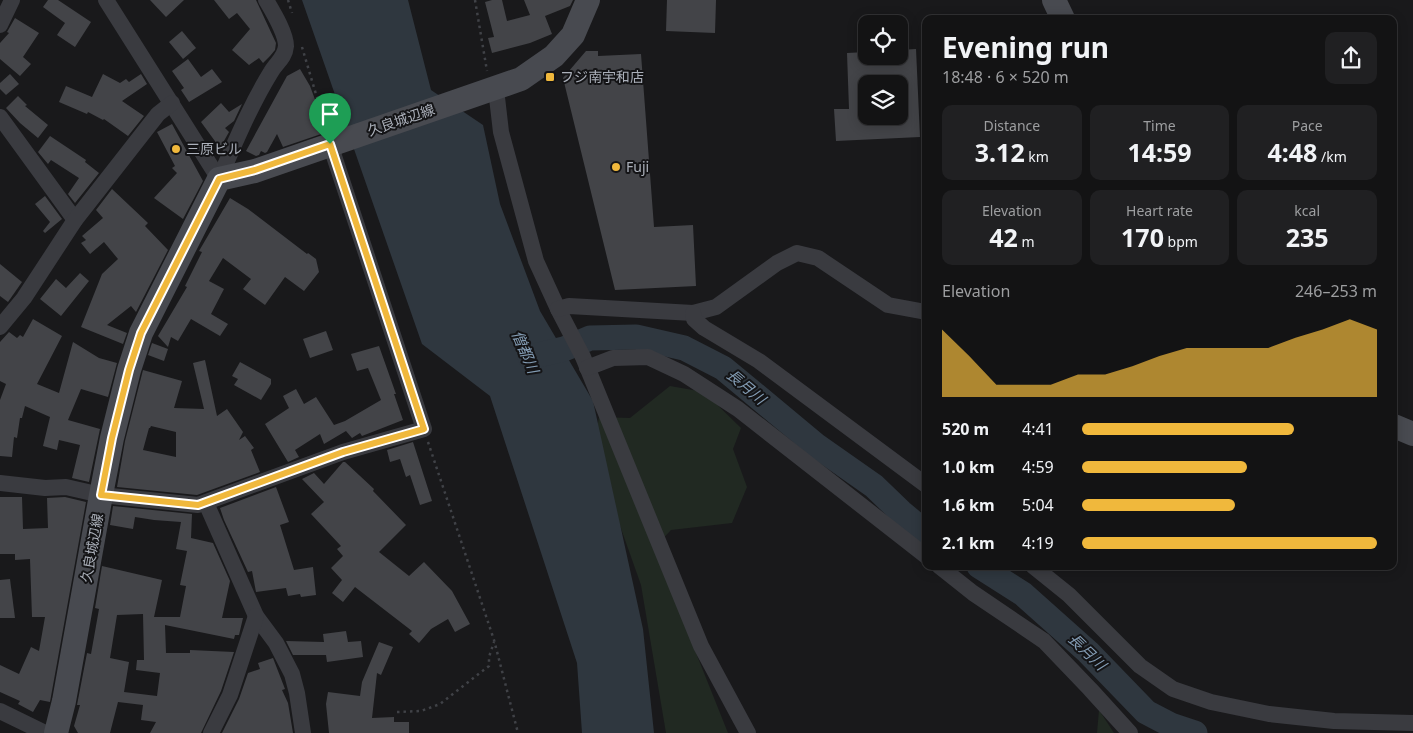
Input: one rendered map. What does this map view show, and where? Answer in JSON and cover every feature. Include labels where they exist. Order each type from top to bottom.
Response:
[{"type":"main road","name":"久良城辺線","points":[[56,733],[64,701],[112,438],[129,370],[141,333],[219,179],[255,170],[521,79],[554,56],[573,35],[588,0]]},
{"type":"main road","points":[[1054,0],[1061,15]]},
{"type":"main road","points":[[1397,427],[1413,434]]},
{"type":"street","points":[[0,25],[12,0]]},
{"type":"street","points":[[106,0],[219,179]]},
{"type":"street","points":[[219,179],[243,126],[272,70],[283,56],[286,45],[279,23],[266,0]]},
{"type":"street","points":[[490,90],[536,261],[585,363],[701,646],[748,733]]},
{"type":"street","points":[[0,327],[24,298],[75,220],[158,114],[172,103]]},
{"type":"street","points":[[0,116],[75,220]]},
{"type":"street","points":[[0,483],[45,488],[66,487],[101,495],[198,505],[343,452],[424,429],[335,142]]},
{"type":"street","points":[[560,313],[569,306],[693,313],[716,307],[777,262],[797,253],[818,258],[888,305],[922,311]]},
{"type":"street","points":[[693,313],[694,319],[704,328],[759,361],[922,482]]},
{"type":"street","points":[[585,363],[613,358],[648,357],[684,374],[738,409],[922,553]]},
{"type":"street","points":[[206,503],[256,616],[276,643],[292,674],[303,733]]},
{"type":"street","points":[[944,570],[973,593],[1044,641],[1130,733]]},
{"type":"street","points":[[1038,570],[1069,594],[1140,666],[1173,689],[1211,702],[1269,714],[1334,721],[1413,723]]},
{"type":"street","points":[[211,733],[230,695],[256,616]]},
{"type":"street","points":[[0,711],[45,733]]},
{"type":"path","points":[[288,0],[294,19]]},
{"type":"path","points":[[475,0],[490,90]]},
{"type":"path","points":[[299,38],[335,142]]},
{"type":"path","points":[[424,429],[494,640],[518,733]]},
{"type":"path","points":[[397,712],[421,710],[440,704],[489,666],[489,657],[494,640]]},
{"type":"shaded area","points":[[670,386],[704,392],[741,428],[733,449],[747,487],[732,523],[671,530],[654,548],[728,733],[666,733],[641,585],[601,472],[596,436],[599,417],[630,418]]},
{"type":"shaded area","points":[[1099,710],[1114,733],[1097,733]]},
{"type":"water","name":"僧都川","points":[[302,0],[408,0],[431,90],[483,125],[500,204],[540,311],[593,401],[643,629],[654,733],[582,733],[577,663],[490,396],[422,344]]},
{"type":"building","points":[[48,0],[58,0],[91,22],[75,47],[57,35],[65,23],[43,7]]},
{"type":"building","points":[[150,0],[184,0],[166,17]]},
{"type":"building","points":[[214,0],[256,0],[276,43],[275,50],[263,63],[259,58],[249,65],[232,50],[250,29],[237,13],[229,19]]},
{"type":"building","points":[[502,0],[507,21],[530,15],[524,0],[573,0],[570,6],[545,16],[552,34],[530,43],[492,53],[488,38],[494,37],[485,2]]},
{"type":"building","points":[[667,0],[716,0],[715,33],[666,31]]},
{"type":"building","points":[[15,18],[39,33],[23,57],[31,64],[20,76],[0,59],[0,43],[9,33],[7,32]]},
{"type":"building","points":[[182,31],[196,48],[183,59],[169,42]]},
{"type":"building","points":[[908,49],[916,49],[920,137],[836,141],[834,109],[849,109],[847,53],[858,52],[858,65],[908,65]]},
{"type":"building","points":[[586,51],[598,51],[598,56],[641,54],[654,227],[693,225],[696,286],[615,290],[563,78]]},
{"type":"building","points":[[188,59],[201,77],[212,69],[222,82],[189,102],[181,90],[184,88],[172,71]]},
{"type":"building","points":[[300,69],[310,86],[327,132],[283,147],[277,134],[267,152],[261,151],[256,156],[246,151],[287,76]]},
{"type":"building","points":[[10,74],[19,84],[6,95],[0,89],[0,83]]},
{"type":"building","points":[[103,74],[120,83],[126,79],[129,82],[141,74],[147,84],[122,101],[144,116],[128,136],[104,119],[59,102],[66,86],[92,97]]},
{"type":"building","points":[[18,96],[27,105],[25,106],[48,125],[38,138],[6,108]]},
{"type":"building","points":[[221,103],[229,112],[242,104],[234,121],[225,128],[229,132],[220,148],[201,122]]},
{"type":"building","points":[[172,124],[203,181],[183,219],[154,198],[177,173],[172,168],[175,166],[157,132]]},
{"type":"building","points":[[50,136],[86,160],[85,162],[99,173],[75,203],[68,194],[79,178],[51,160],[48,164],[38,152]]},
{"type":"building","points":[[112,189],[148,223],[145,226],[168,250],[136,312],[131,306],[107,325],[127,333],[123,344],[81,327],[102,274],[118,259],[104,242],[90,254],[81,243],[86,240],[82,236],[103,218],[96,210]]},
{"type":"building","points":[[45,196],[62,219],[45,233],[43,231],[50,222],[35,204]]},
{"type":"building","points":[[230,198],[316,259],[319,272],[304,291],[285,277],[265,305],[243,289],[251,279],[223,258],[209,281],[224,289],[211,314],[228,324],[220,336],[191,319],[178,341],[171,337],[168,347],[158,336],[187,287],[185,286],[202,252],[199,251]]},
{"type":"building","points":[[0,264],[22,282],[8,302],[0,296]]},
{"type":"building","points":[[80,273],[89,281],[61,316],[40,299],[56,279],[66,288]]},
{"type":"building","points":[[33,319],[62,336],[37,384],[59,393],[73,342],[99,358],[117,363],[108,397],[81,389],[68,420],[100,429],[89,482],[72,478],[80,445],[59,440],[57,450],[43,446],[50,417],[25,406],[22,418],[20,418],[17,438],[14,437],[12,457],[0,456],[0,400],[6,384],[0,381],[0,342],[9,332],[17,338],[20,335],[23,337]]},
{"type":"building","points":[[326,331],[333,350],[310,358],[303,339]]},
{"type":"building","points":[[152,343],[168,349],[164,361],[148,355]]},
{"type":"building","points":[[379,346],[403,420],[362,436],[360,433],[352,438],[346,431],[324,444],[320,434],[295,450],[299,457],[288,462],[265,424],[289,408],[283,396],[296,389],[304,404],[316,397],[334,425],[345,421],[381,400],[368,368],[357,371],[351,354]]},
{"type":"building","points":[[205,360],[217,416],[227,409],[243,432],[239,440],[245,436],[254,448],[251,450],[260,472],[197,495],[117,487],[125,441],[143,370],[182,381],[174,408],[204,409],[193,363]],"holes":[[[151,426],[176,432],[176,457],[143,450]]]},
{"type":"building","points":[[240,362],[271,379],[271,384],[261,400],[234,385],[238,379],[232,376]]},
{"type":"building","points":[[413,442],[432,501],[420,505],[410,475],[406,477],[400,459],[390,462],[387,450]]},
{"type":"building","points":[[343,462],[374,489],[373,491],[406,525],[379,552],[409,576],[424,562],[452,591],[470,624],[455,632],[448,619],[431,629],[419,643],[409,634],[412,631],[355,587],[343,602],[332,593],[342,580],[331,568],[343,556],[337,549],[341,546],[311,514],[324,502],[302,479],[314,473],[324,484]]},
{"type":"building","points":[[276,487],[289,522],[280,525],[294,570],[313,567],[316,595],[301,597],[300,594],[288,596],[286,588],[256,592],[252,571],[248,572],[224,520],[220,508]]},
{"type":"building","points":[[0,497],[22,497],[23,529],[48,528],[47,498],[65,497],[86,502],[50,702],[40,700],[33,712],[18,704],[20,701],[0,692],[0,665],[19,674],[31,647],[39,651],[45,617],[32,617],[30,559],[15,560],[15,554],[0,554]]},
{"type":"building","points":[[113,506],[192,514],[191,538],[213,543],[230,581],[222,618],[243,618],[239,635],[235,635],[234,639],[165,625],[166,653],[190,653],[190,650],[234,652],[221,691],[201,733],[150,733],[156,722],[141,720],[143,705],[118,702],[110,733],[78,733],[74,726],[80,705],[77,705],[87,653],[91,654],[99,609],[95,608],[102,566],[162,580],[154,617],[180,617],[186,586],[180,585],[187,551],[176,549],[181,522],[135,517],[133,529],[110,525]],"holes":[[[143,614],[144,660],[137,660],[136,670],[160,673],[157,696],[124,692],[129,662],[110,658],[117,615]]]},
{"type":"building","points":[[10,579],[15,618],[0,618],[0,580]]},
{"type":"building","points":[[346,631],[348,642],[361,641],[363,657],[327,662],[326,655],[293,655],[286,641],[324,642],[323,634]]},
{"type":"building","points":[[379,642],[393,647],[381,675],[377,673],[372,718],[394,717],[394,722],[409,722],[409,733],[329,733],[326,704],[328,692],[360,696],[362,682]]},
{"type":"building","points":[[273,658],[285,689],[282,690],[288,703],[293,733],[222,733],[239,699],[248,673],[260,669],[258,663]]},
{"type":"waterway","name":"長月川","points":[[530,357],[564,349],[590,338],[636,337],[684,348],[723,368],[817,446],[874,486],[922,530]]},
{"type":"waterway","name":"長月川","points":[[985,570],[1023,594],[1088,652],[1146,712],[1171,725],[1195,733]]},
{"type":"place","name":"フジ南宇和店","points":[[550,77]]},
{"type":"place","name":"三原ビル","points":[[176,149]]},
{"type":"place","name":"Fuji","points":[[616,167]]},
{"type":"route","points":[[330,144],[424,429],[343,452],[198,505],[101,495],[112,438],[129,370],[141,333],[159,294],[219,179],[255,170],[330,144]]}]
